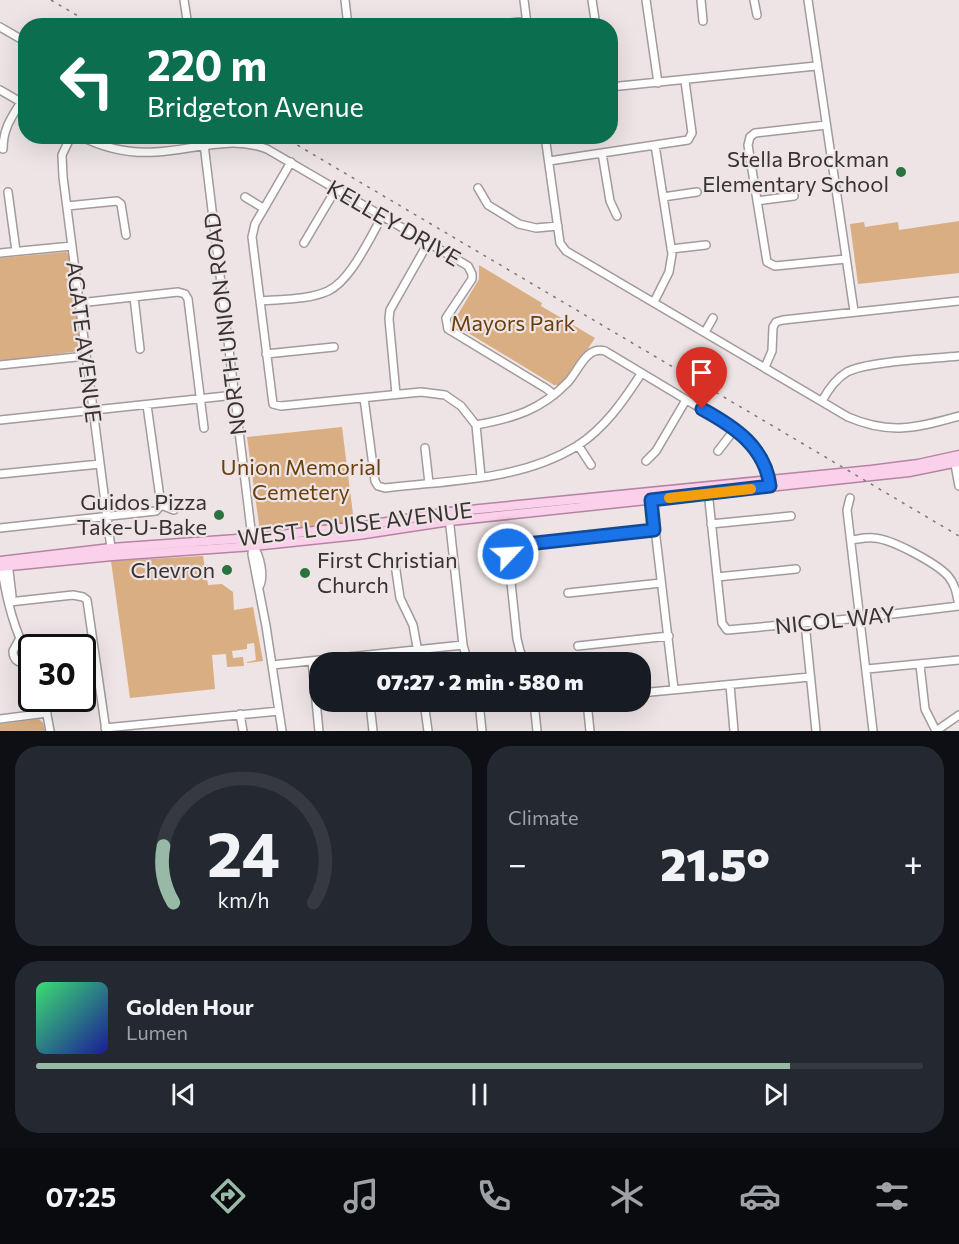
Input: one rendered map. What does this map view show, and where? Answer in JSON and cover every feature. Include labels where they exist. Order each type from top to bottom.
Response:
[{"type":"main road","name":"WEST LOUISE AVENUE","points":[[3,564],[252,542],[368,525],[770,483],[957,459]]},
{"type":"main road","name":"WEST LOUISE AVENUE","points":[[3,564],[111,548],[252,542]]},
{"type":"street","points":[[184,0],[187,18]]},
{"type":"street","points":[[345,0],[347,18]]},
{"type":"street","points":[[524,0],[526,18]]},
{"type":"street","points":[[592,0],[595,18]]},
{"type":"street","points":[[646,0],[658,83]]},
{"type":"street","points":[[701,0],[703,21]]},
{"type":"street","points":[[754,0],[756,15]]},
{"type":"street","points":[[808,0],[854,311]]},
{"type":"street","points":[[0,27],[18,37]]},
{"type":"street","points":[[618,86],[816,66]]},
{"type":"street","points":[[549,160],[688,140],[692,133],[685,81]]},
{"type":"street","points":[[0,90],[18,101]]},
{"type":"street","points":[[3,149],[7,124],[18,110]]},
{"type":"street","points":[[826,125],[755,134],[750,137],[748,145],[767,262],[775,266],[846,259]]},
{"type":"street","name":"AGATE AVENUE","points":[[67,144],[62,155],[67,206],[111,548]]},
{"type":"street","name":"KELLEY DRIVE","points":[[99,144],[127,152],[157,152],[222,144]]},
{"type":"street","name":"KELLEY DRIVE","points":[[252,144],[291,162],[468,266],[472,279],[447,318],[448,329],[547,388],[554,395]]},
{"type":"street","points":[[546,144],[560,243],[566,251],[855,420],[886,429],[913,428],[959,416]]},
{"type":"street","points":[[654,302],[672,264],[655,145]]},
{"type":"street","name":"NORTH UNION ROAD","points":[[204,146],[256,583],[259,587],[282,731]]},
{"type":"street","points":[[602,153],[610,201],[617,216]]},
{"type":"street","points":[[291,162],[263,208],[255,224],[252,237],[273,404],[286,406],[421,392],[445,395],[461,406],[476,425],[482,477]]},
{"type":"street","points":[[478,188],[488,205],[519,224],[536,228],[558,226]]},
{"type":"street","points":[[304,243],[336,189]]},
{"type":"street","points":[[8,192],[16,251]]},
{"type":"street","points":[[663,197],[697,192]]},
{"type":"street","points":[[757,201],[794,196]]},
{"type":"street","points":[[244,197],[263,208]]},
{"type":"street","points":[[67,206],[117,201],[121,204],[126,235]]},
{"type":"street","points":[[260,301],[316,295],[334,288],[347,276],[382,217]]},
{"type":"street","points":[[396,394],[390,310],[428,243]]},
{"type":"street","points":[[671,249],[706,244]]},
{"type":"street","points":[[0,253],[72,246]]},
{"type":"street","points":[[80,303],[178,292],[185,294],[188,298],[204,428]]},
{"type":"street","points":[[134,297],[140,349]]},
{"type":"street","points":[[765,368],[771,355],[773,327],[776,322],[854,311],[959,301]]},
{"type":"street","points":[[705,332],[713,318]]},
{"type":"street","points":[[266,354],[334,347]]},
{"type":"street","points":[[476,425],[518,416],[537,408],[570,380],[591,352],[599,350],[735,429],[758,452],[770,483]]},
{"type":"street","points":[[0,365],[86,356]]},
{"type":"street","points":[[822,401],[828,389],[841,376],[858,368],[959,356]]},
{"type":"street","points":[[364,398],[375,481],[378,486],[384,488],[503,475],[555,458],[578,445],[616,410],[641,374]]},
{"type":"street","points":[[0,420],[235,395]]},
{"type":"street","points":[[646,461],[656,451],[686,400]]},
{"type":"street","points":[[0,528],[156,511],[161,505],[147,405]]},
{"type":"street","points":[[718,451],[735,429]]},
{"type":"street","points":[[578,445],[591,465]]},
{"type":"street","points":[[425,448],[429,483]]},
{"type":"street","points":[[957,459],[959,486]]},
{"type":"street","points":[[0,474],[100,464]]},
{"type":"street","points":[[707,489],[717,578],[796,569]]},
{"type":"street","points":[[651,495],[674,689]]},
{"type":"street","points":[[850,498],[847,510],[873,731]]},
{"type":"street","points":[[161,505],[174,510]]},
{"type":"street","points":[[449,516],[465,652]]},
{"type":"street","points":[[711,524],[791,516]]},
{"type":"street","points":[[521,652],[517,639],[508,554],[512,546],[654,530]]},
{"type":"street","points":[[851,540],[874,538],[889,541],[936,566],[949,577],[956,590],[959,606]]},
{"type":"street","points":[[3,564],[5,597],[9,602],[13,626],[18,638]]},
{"type":"street","points":[[395,564],[400,598],[413,625],[419,650]]},
{"type":"street","name":"NICOL WAY","points":[[717,578],[721,617],[723,628],[726,630],[959,606]]},
{"type":"street","points":[[568,593],[662,583]]},
{"type":"street","points":[[9,602],[73,595],[83,597],[88,603],[105,730],[279,711]]},
{"type":"street","points":[[805,623],[816,731],[807,731]]},
{"type":"street","points":[[578,646],[669,636]]},
{"type":"street","points":[[18,642],[13,651],[18,662]]},
{"type":"street","points":[[400,652],[463,645]]},
{"type":"street","points":[[867,669],[959,660]]},
{"type":"street","points":[[272,665],[309,661]]},
{"type":"street","points":[[920,665],[925,710],[936,731],[959,715]]},
{"type":"street","points":[[651,692],[810,677]]},
{"type":"street","points":[[730,685],[734,731]]},
{"type":"street","points":[[317,712],[319,731]]},
{"type":"street","points":[[425,712],[428,731]]},
{"type":"street","points":[[480,712],[482,731]]},
{"type":"street","points":[[535,712],[537,731]]},
{"type":"street","points":[[588,712],[590,731]]},
{"type":"street","points":[[0,719],[47,713],[50,731]]},
{"type":"street","points":[[371,713],[373,731]]},
{"type":"street","points":[[240,714],[243,731]]},
{"type":"green space","points":[[959,221],[959,273],[858,284],[850,224],[864,222],[865,227],[898,222],[899,230]]},
{"type":"green space","points":[[66,252],[70,255],[82,348],[80,351],[0,361],[0,258]]},
{"type":"green space","name":"Mayors Park","points":[[479,265],[595,338],[576,367],[559,385],[554,385],[455,325],[454,321],[479,279]]},
{"type":"green space","name":"Union Memorial Cemetery","points":[[342,427],[354,522],[260,532],[247,437]]},
{"type":"green space","points":[[203,556],[208,585],[222,584],[233,592],[234,610],[253,607],[263,661],[247,663],[256,660],[254,643],[247,644],[247,649],[232,651],[233,658],[243,657],[244,666],[227,667],[226,654],[212,655],[215,689],[130,698],[111,561]]},
{"type":"green space","points":[[39,719],[45,731],[0,731],[0,724]]},
{"type":"railway","points":[[51,0],[81,18]]},
{"type":"railway","points":[[296,144],[959,536]]},
{"type":"slow traffic","points":[[669,498],[751,489]]},
{"type":"place","name":"Stella Brockman Elementary School","points":[[901,172]]},
{"type":"place","name":"Guidos Pizza Take-U-Bake","points":[[219,515]]},
{"type":"place","name":"Chevron","points":[[227,570]]},
{"type":"place","name":"First Christian Church","points":[[305,573]]},
{"type":"route","points":[[508,554],[510,547],[518,545],[654,530],[651,500],[770,486],[766,468],[750,442],[735,429],[702,409]]}]
